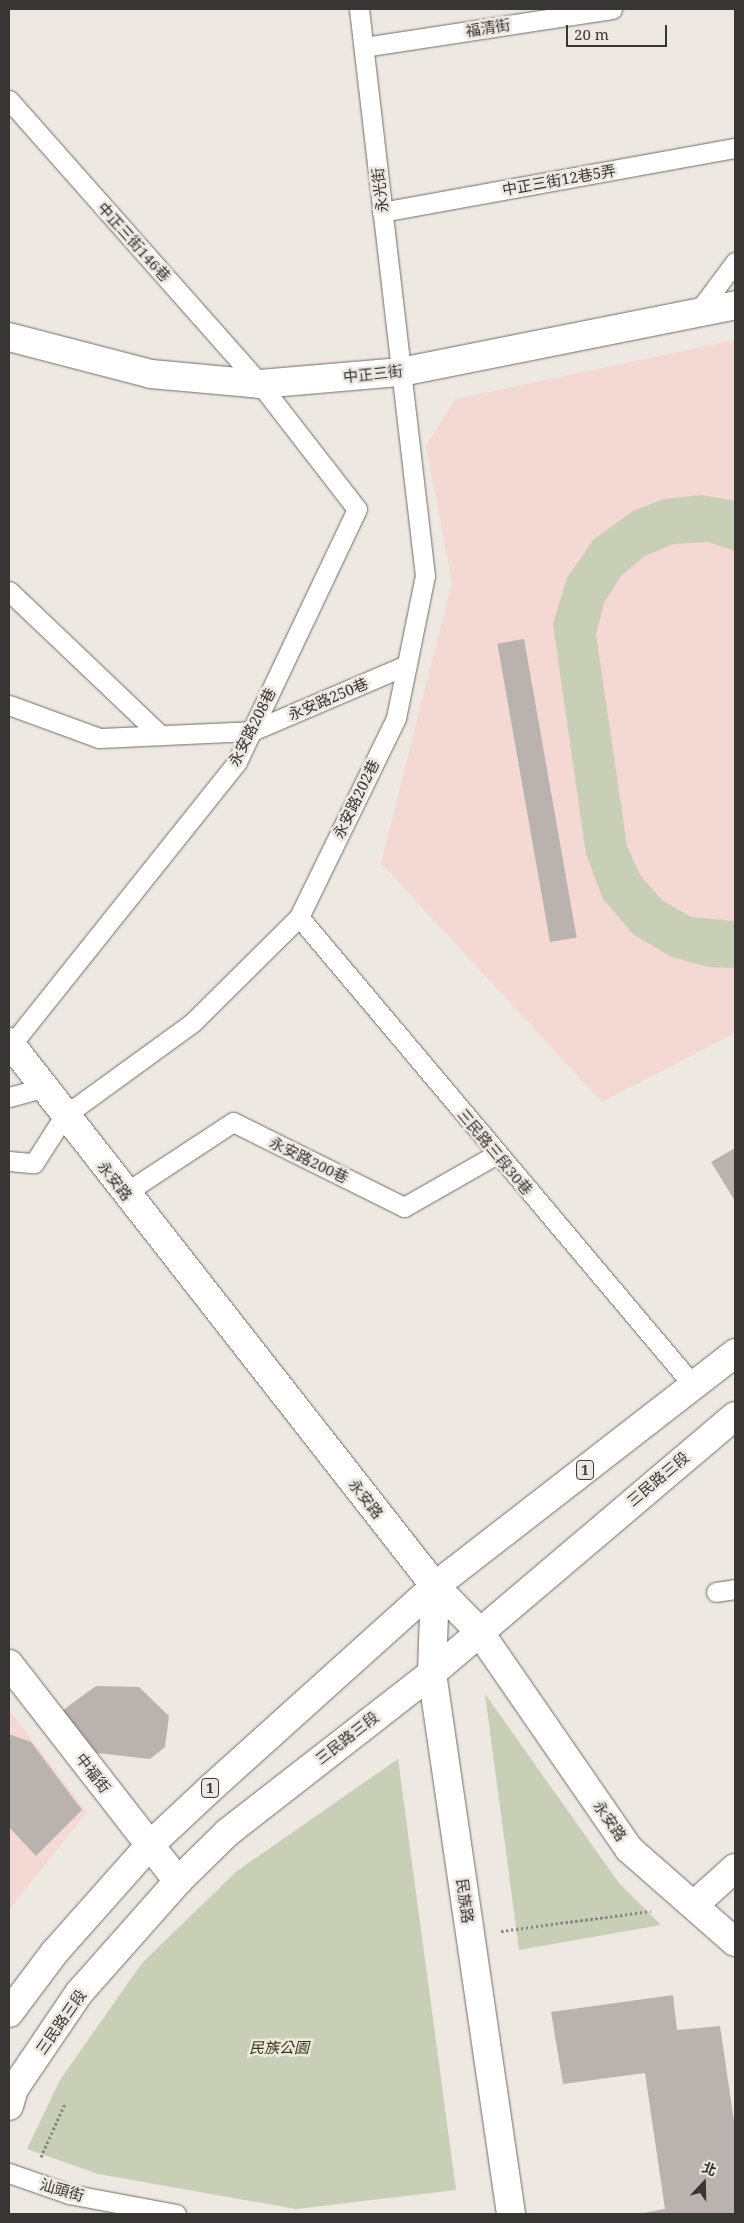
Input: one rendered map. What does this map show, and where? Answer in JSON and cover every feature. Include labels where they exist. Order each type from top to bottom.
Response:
[{"type":"main road","name":"中正三街","points":[[9,337],[151,374],[260,384],[401,372],[735,305]]},
{"type":"main road","name":"永安路","points":[[10,1044],[64,1116],[436,1586],[478,1630],[629,1849],[735,1942]]},
{"type":"main road","name":"1","points":[[9,2012],[54,1953],[150,1845],[436,1586],[735,1353]]},
{"type":"main road","name":"三民路三段","points":[[9,2106],[14,2089],[79,1993],[178,1882],[228,1832],[432,1673],[478,1630],[735,1416]]},
{"type":"main road","name":"民族路","points":[[436,1586],[432,1673],[511,2214]]},
{"type":"main road","name":"中福街","points":[[9,1664],[178,1882]]},
{"type":"main road","points":[[694,1905],[735,1868]]},
{"type":"lane","name":"永光街","points":[[359,9],[401,372]]},
{"type":"lane","name":"福清街","points":[[364,47],[608,9]]},
{"type":"lane","name":"中正三街146巷","points":[[9,100],[260,384]]},
{"type":"lane","name":"中正三街12巷5弄","points":[[382,212],[735,148]]},
{"type":"lane","points":[[698,313],[735,262]]},
{"type":"lane","name":"永安路202巷","points":[[64,1116],[192,1023],[298,917],[396,718],[425,576],[401,372]]},
{"type":"lane","name":"永安路208巷","points":[[10,1044],[237,762],[357,509],[260,384]]},
{"type":"lane","points":[[9,591],[160,735]]},
{"type":"lane","name":"永安路250巷","points":[[9,706],[98,738],[252,731],[407,665]]},
{"type":"lane","name":"三民路三段30巷","points":[[298,917],[693,1385]]},
{"type":"lane","points":[[9,1097],[43,1088]]},
{"type":"lane","points":[[9,1161],[34,1163],[64,1116]]},
{"type":"lane","name":"永安路200巷","points":[[125,1193],[233,1122],[404,1207],[497,1154]]},
{"type":"lane","points":[[716,1592],[735,1589]]},
{"type":"lane","name":"汕頭街","points":[[9,2173],[69,2194],[176,2214]]},
{"type":"path","points":[[470,1935],[694,1905]]},
{"type":"path","points":[[37,2167],[65,2103]]},
{"type":"shaded area","points":[[735,340],[735,1033],[602,1102],[381,863],[452,582],[426,446],[455,399]]},
{"type":"shaded area","points":[[9,1710],[87,1812],[9,1910]]},
{"type":"green space","points":[[702,495],[735,501],[735,551],[708,542],[674,544],[645,556],[621,576],[604,603],[596,634],[627,846],[640,875],[662,900],[691,917],[735,921],[735,968],[708,967],[672,957],[634,935],[603,899],[586,854],[553,624],[567,578],[594,539],[633,511],[664,499]]},
{"type":"green space","points":[[485,1694],[619,1883],[661,1925],[519,1950]]},
{"type":"green space","name":"民族公園","points":[[398,1759],[456,2190],[296,2209],[98,2174],[27,2149],[60,2080],[142,1963],[237,1871]]},
{"type":"building","points":[[524,639],[577,937],[550,942],[497,644]]},
{"type":"building","points":[[735,1148],[735,1201],[711,1162]]},
{"type":"building","points":[[96,1686],[139,1687],[169,1716],[165,1747],[150,1759],[88,1752],[59,1713]]},
{"type":"building","points":[[9,1734],[31,1742],[82,1810],[36,1856],[9,1827]]},
{"type":"building","points":[[673,1995],[677,2030],[720,2026],[735,2128],[735,2214],[637,2214],[665,2209],[645,2073],[563,2084],[551,2012]]}]
